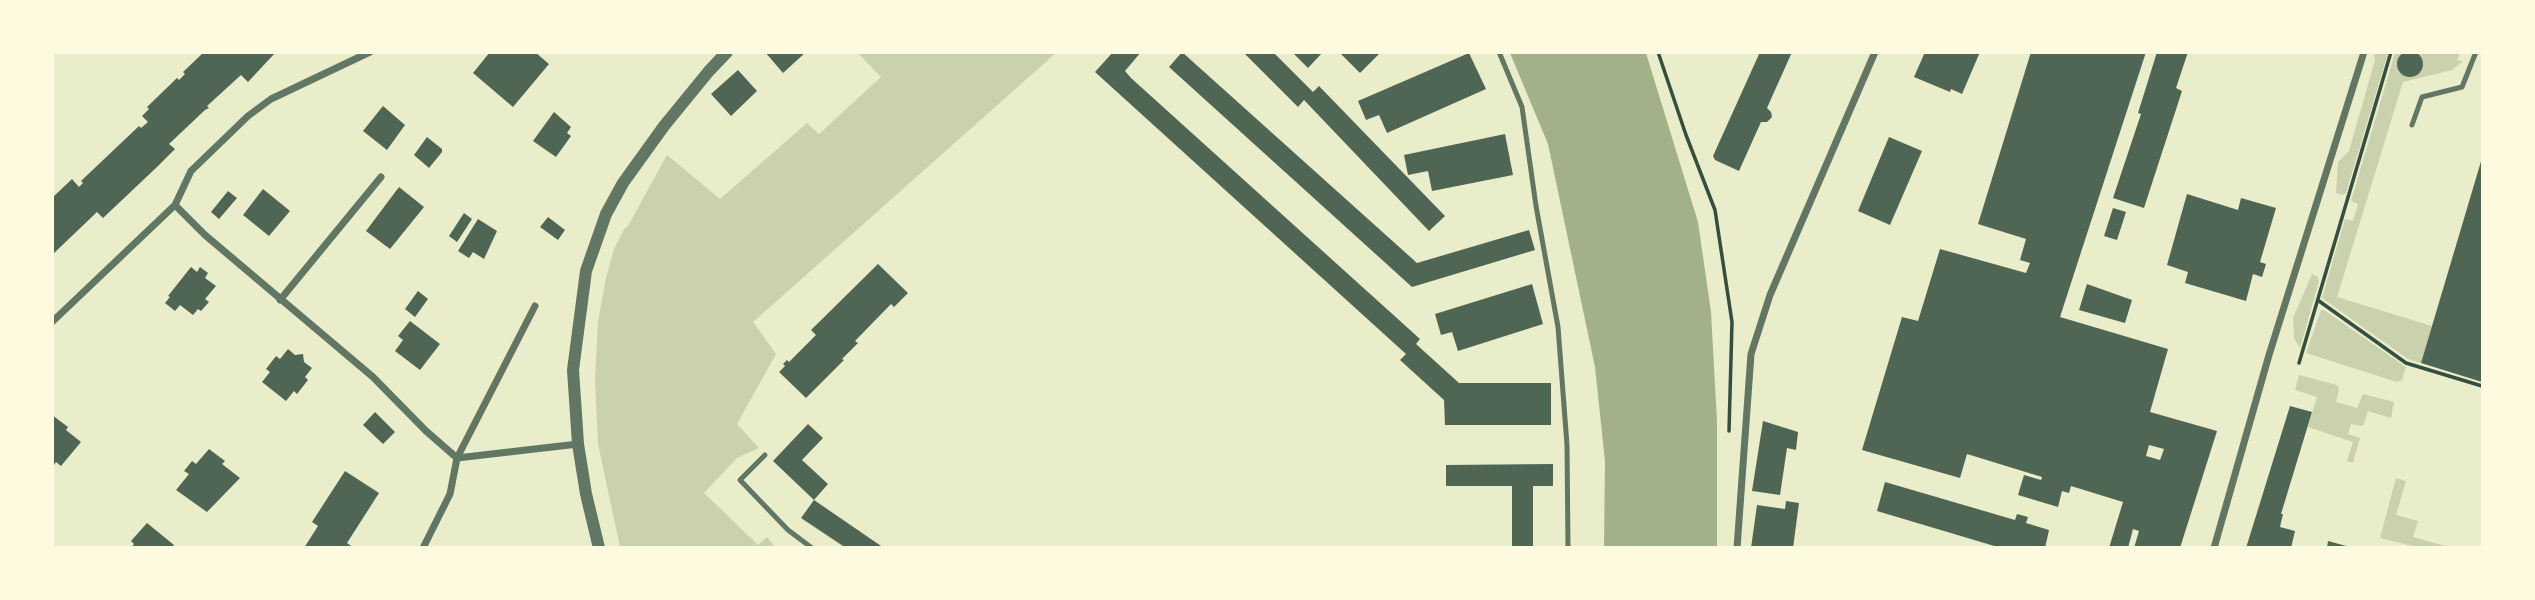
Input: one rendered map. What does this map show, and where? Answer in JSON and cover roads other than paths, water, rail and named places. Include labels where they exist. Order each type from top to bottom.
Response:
[{"type":"street","points":[[52,322],[175,205],[191,171],[248,116],[271,99],[370,52]]},
{"type":"street","points":[[599,548],[578,444],[573,370],[581,294],[592,248],[623,183],[664,126],[727,52]]},
{"type":"street","points":[[1737,548],[1751,354],[1770,295],[1875,52]]},
{"type":"street","points":[[2214,548],[2269,355],[2364,52]]},
{"type":"street","points":[[280,300],[381,177]]},
{"type":"street","points":[[175,205],[205,235],[373,377],[457,458],[578,444]]},
{"type":"street","points":[[423,548],[450,494],[457,458],[535,306]]},
{"type":"lane","points":[[1499,52],[1522,107],[1536,206],[1558,327],[1567,445],[1568,548]]},
{"type":"lane","points":[[2412,125],[2422,97],[2462,88],[2476,52]]},
{"type":"lane","points":[[765,455],[740,480],[788,530],[812,548]]}]
